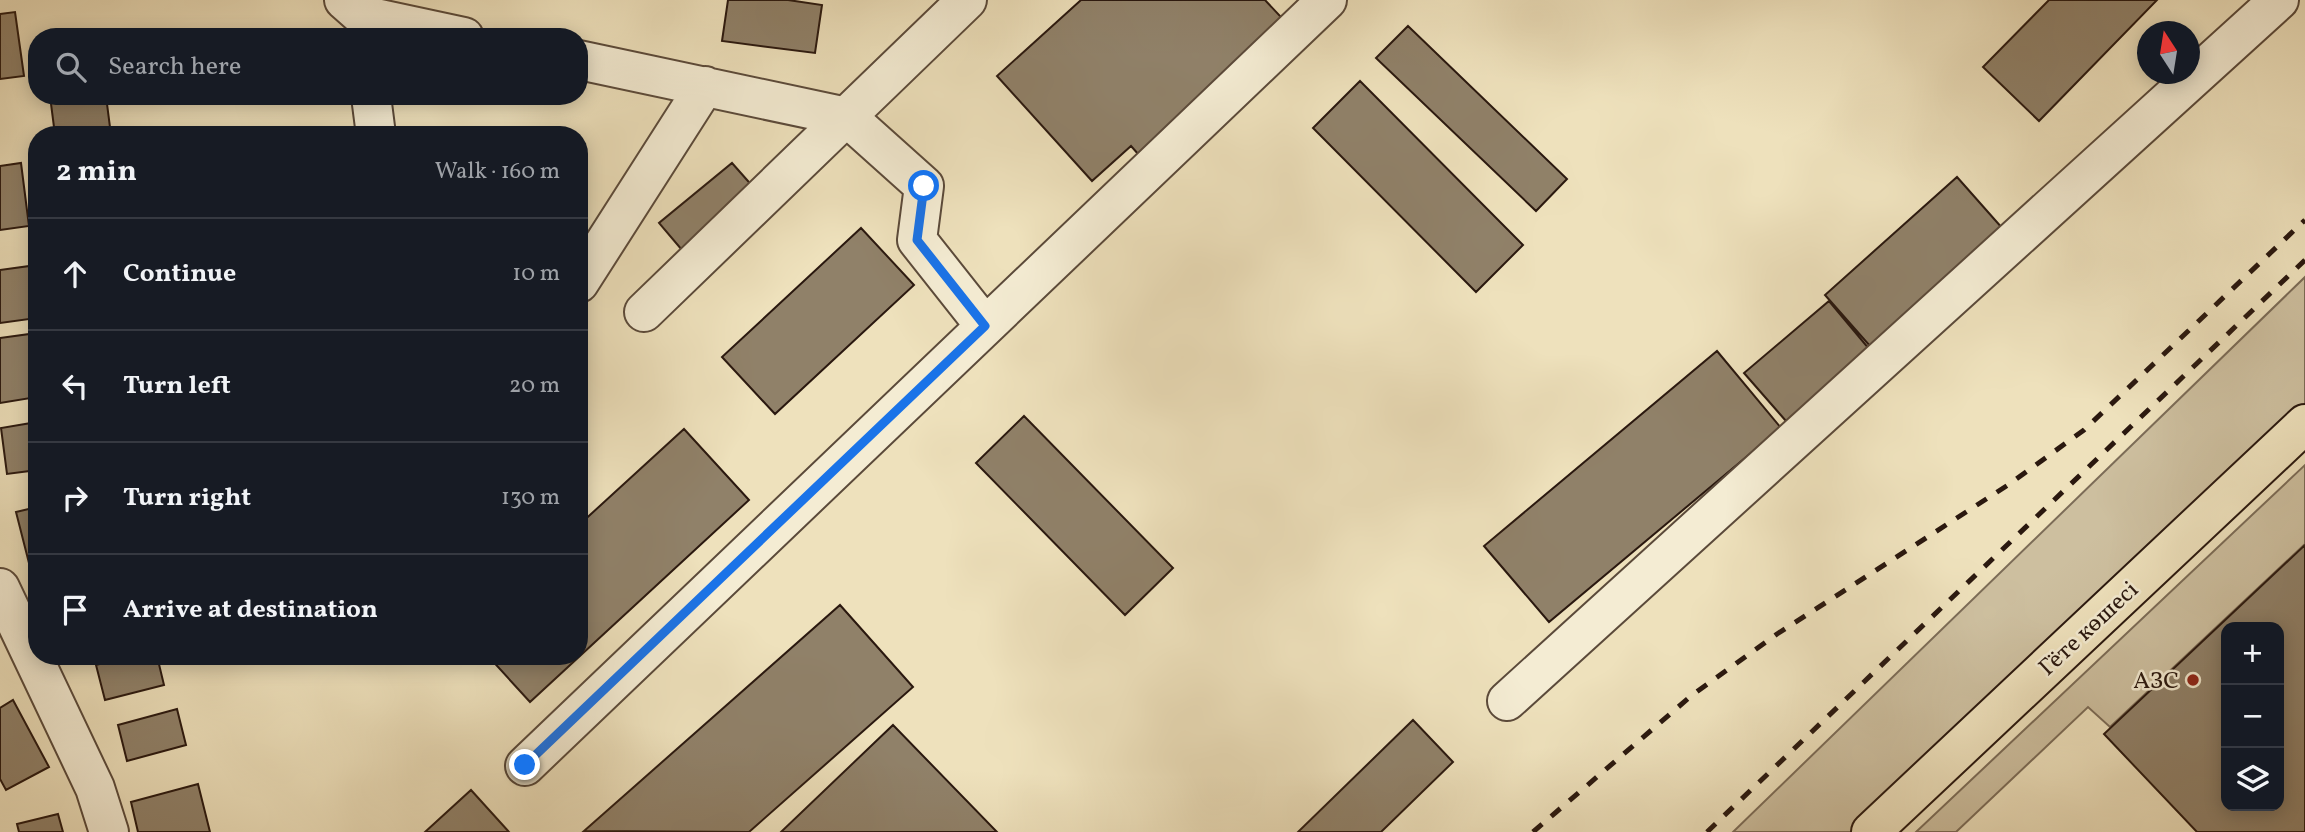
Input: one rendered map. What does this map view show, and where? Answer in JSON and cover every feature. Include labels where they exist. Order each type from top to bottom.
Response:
[{"type":"main road","name":"Гёте көшесі","points":[[1871,832],[2305,424]]},
{"type":"street","points":[[644,312],[967,0]]},
{"type":"street","points":[[525,765],[1327,0]]},
{"type":"street","points":[[1507,701],[2278,0]]},
{"type":"street","points":[[356,17],[415,28]]},
{"type":"street","points":[[588,63],[847,117],[924,186],[917,240],[985,326]]},
{"type":"street","points":[[588,269],[705,86]]},
{"type":"street","points":[[372,105],[375,126]]},
{"type":"street","points":[[0,588],[28,648]]},
{"type":"street","points":[[36,665],[94,788],[109,832]]},
{"type":"shaded area","points":[[2305,277],[2305,408],[1854,832],[1733,832]]},
{"type":"shaded area","points":[[2305,465],[2305,544],[2110,727],[2088,707],[1956,832],[1916,832]]},
{"type":"building","points":[[728,0],[788,0],[822,5],[815,53],[722,41]]},
{"type":"building","points":[[1081,0],[1265,0],[1294,31],[1147,164],[1131,146],[1092,181],[997,76]]},
{"type":"building","points":[[2049,0],[2157,0],[2039,121],[1983,67]]},
{"type":"building","points":[[15,12],[24,76],[0,79],[0,14]]},
{"type":"building","points":[[1408,26],[1567,179],[1536,211],[1376,58]]},
{"type":"building","points":[[1360,81],[1523,245],[1476,292],[1313,128]]},
{"type":"building","points":[[51,105],[107,105],[110,126],[54,126]]},
{"type":"building","points":[[21,163],[28,226],[0,230],[0,166]]},
{"type":"building","points":[[732,163],[755,189],[682,250],[659,223]]},
{"type":"building","points":[[1957,177],[2003,229],[1870,346],[1825,295]]},
{"type":"building","points":[[861,228],[914,285],[775,414],[722,357]]},
{"type":"building","points":[[28,266],[28,319],[0,323],[0,270]]},
{"type":"building","points":[[1829,301],[1870,350],[1786,421],[1744,373]]},
{"type":"building","points":[[28,334],[28,398],[0,403],[0,338]]},
{"type":"building","points":[[1717,351],[1781,428],[1549,622],[1484,546]]},
{"type":"building","points":[[1024,416],[1173,568],[1125,615],[976,463]]},
{"type":"building","points":[[28,424],[28,471],[7,474],[1,428]]},
{"type":"building","points":[[684,429],[749,500],[588,649],[588,517]]},
{"type":"building","points":[[28,509],[28,559],[16,512]]},
{"type":"building","name":"АЗС","points":[[2305,545],[2305,832],[2197,832],[2104,734],[2221,624],[2221,811],[2284,811],[2284,622],[2223,622]]},
{"type":"building","points":[[840,605],[913,687],[749,832],[584,831]]},
{"type":"building","points":[[96,665],[159,665],[164,685],[105,700]]},
{"type":"building","points":[[496,665],[570,665],[530,702]]},
{"type":"building","points":[[13,700],[49,767],[6,790],[0,779],[0,708]]},
{"type":"building","points":[[177,709],[186,745],[127,761],[118,725]]},
{"type":"building","points":[[1413,720],[1453,762],[1381,832],[1298,832]]},
{"type":"building","points":[[893,725],[997,832],[781,832]]},
{"type":"building","points":[[198,784],[210,832],[138,832],[131,802]]},
{"type":"building","points":[[471,790],[509,832],[425,832]]},
{"type":"building","points":[[58,814],[63,832],[19,832],[17,824]]},
{"type":"railway","points":[[1533,832],[1691,696],[1777,634],[2008,485],[2084,430],[2305,220]]},
{"type":"railway","points":[[1707,832],[2305,260]]},
{"type":"place","name":"АЗС","points":[[2193,680]]},
{"type":"route","points":[[525,765],[985,326],[917,240],[924,186]]}]
